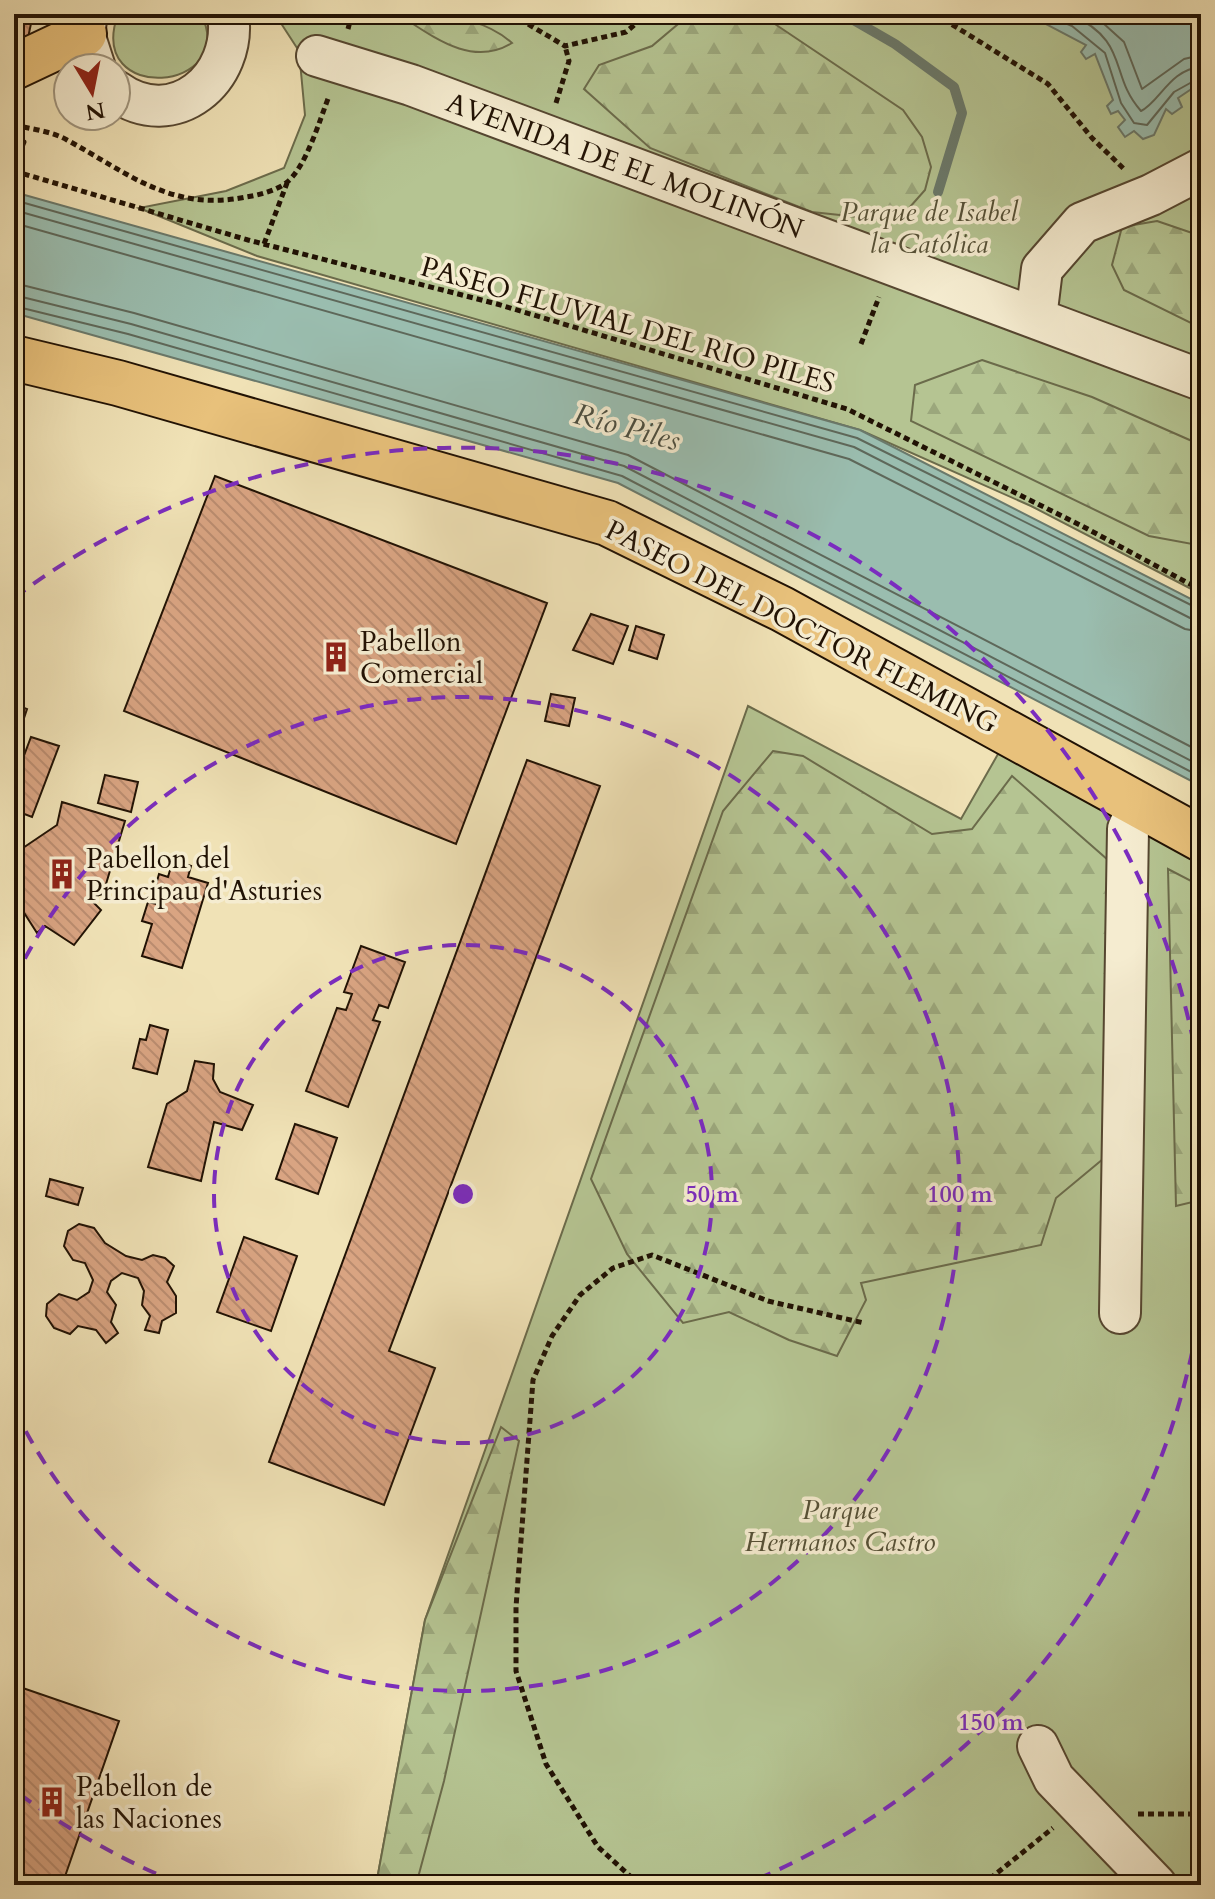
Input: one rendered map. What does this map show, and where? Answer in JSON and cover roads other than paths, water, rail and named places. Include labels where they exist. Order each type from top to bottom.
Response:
[{"type":"main road","points":[[14,67],[89,39]]},
{"type":"main road","name":"PASEO DEL DOCTOR FLEMING","points":[[14,358],[118,383],[607,523],[782,609],[1201,839]]},
{"type":"street","points":[[132,99],[160,105],[196,94],[222,66],[229,48],[228,14]]},
{"type":"street","name":"AVENIDA DE EL MOLINÓN","points":[[328,60],[543,134],[1201,380]]},
{"type":"street","points":[[1036,318],[1042,269],[1082,223],[1151,195],[1201,169]]},
{"type":"street","points":[[1120,1313],[1128,829],[1138,806]]},
{"type":"street","points":[[1038,1746],[1054,1779],[1156,1885]]},
{"type":"water","points":[[1019,14],[1201,14],[1201,87],[1199,84],[1178,98],[1182,107],[1172,114],[1166,109],[1154,135],[1143,139],[1134,131],[1125,137],[1118,127],[1125,120],[1118,111],[1111,114],[1107,106],[1113,100],[1095,54],[1086,59],[1081,52],[1086,45],[1029,15],[1021,18]]},
{"type":"water","name":"Río Piles","points":[[14,192],[860,430],[1201,604],[1201,786],[618,483],[14,313]]},
{"type":"waterway","points":[[843,14],[895,44],[954,87],[962,113],[938,192]]},
{"type":"place","name":"Pabellon Comercial","points":[[336,657]]},
{"type":"place","name":"Pabellon del Principau d'Asturies","points":[[62,874]]},
{"type":"place","name":"Pabellon de las Naciones","points":[[52,1802]]},
{"type":"park label","name":"Parque de Isabel la Católica","points":[[929,227]]},
{"type":"park label","name":"Parque Hermanos Castro","points":[[840,1525]]}]
